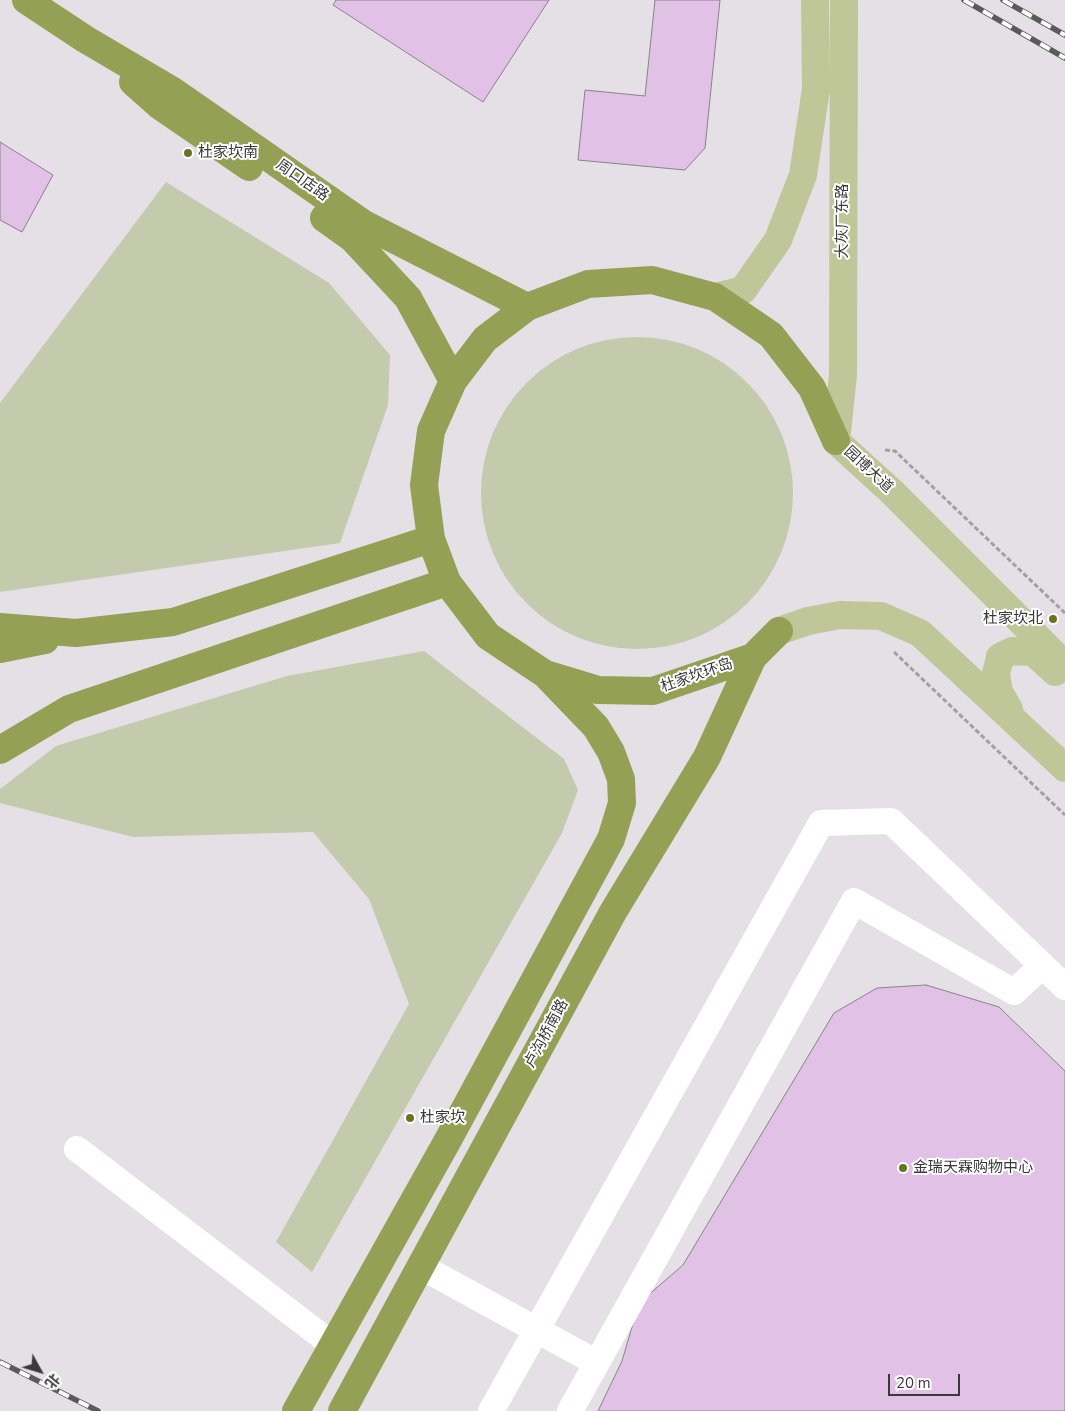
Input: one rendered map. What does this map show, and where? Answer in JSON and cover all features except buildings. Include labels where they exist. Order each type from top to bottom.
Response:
[{"type":"highway","name":"周口店路","points":[[26,0],[85,40],[173,92],[364,224],[527,307]]},
{"type":"highway","name":"周口店路","points":[[85,40],[160,106],[352,238],[408,298],[453,381]]},
{"type":"highway","name":"杜家坎环岛","points":[[779,631],[753,657],[653,691],[598,690],[545,674],[488,636],[447,582],[431,539],[424,486],[431,431],[453,381],[486,339],[527,307],[588,284],[652,280],[715,297],[771,334],[812,388],[836,441]]},
{"type":"highway","points":[[0,649],[76,633],[173,622],[431,539]]},
{"type":"highway","points":[[0,750],[69,709],[447,582]]},
{"type":"highway","points":[[0,627],[76,633]]},
{"type":"highway","name":"卢沟桥南路","points":[[342,1411],[613,912],[707,757],[753,657]]},
{"type":"highway","points":[[296,1411],[611,838],[622,803],[621,779],[611,752],[596,727],[545,674]]},
{"type":"main road","points":[[715,297],[743,290],[778,240],[803,175],[816,90],[815,0]]},
{"type":"main road","name":"大灰厂东路","points":[[836,441],[843,375],[844,0]]},
{"type":"main road","name":"园博大道","points":[[836,441],[891,491],[1065,665]]},
{"type":"main road","points":[[779,631],[808,621],[840,615],[881,616],[920,633],[1065,768]]},
{"type":"main road","points":[[1016,722],[999,692],[996,674],[1000,656],[1012,652],[1033,652],[1065,682]]},
{"type":"lane","points":[[491,1411],[821,824],[891,821],[1065,987]]},
{"type":"lane","points":[[570,1411],[854,901],[1014,992],[1042,966]]},
{"type":"lane","points":[[77,1149],[333,1345]]},
{"type":"lane","points":[[420,1266],[597,1363]]},
{"type":"path","name":"园博大道","points":[[876,448],[895,452],[1065,613]]},
{"type":"path","points":[[888,646],[1065,815]]},
{"type":"green space","points":[[166,182],[329,283],[390,355],[388,405],[340,543],[0,592],[0,403]]},
{"type":"green space","points":[[637,337],[667,340],[711,355],[736,372],[758,394],[775,419],[781,433],[790,463],[793,493],[790,523],[775,567],[758,592],[736,614],[711,631],[697,637],[667,646],[637,649],[607,646],[563,631],[538,614],[516,592],[499,567],[493,553],[484,523],[481,493],[484,463],[499,419],[516,394],[538,372],[563,355],[577,349],[607,340]]},
{"type":"green space","points":[[424,651],[564,759],[578,790],[562,833],[312,1272],[276,1242],[409,1004],[369,899],[313,832],[133,837],[0,803],[0,789],[56,746],[287,676]]},
{"type":"railway","points":[[964,0],[1065,58]]},
{"type":"railway","points":[[1003,0],[1065,35]]},
{"type":"railway","points":[[0,1362],[98,1411]]},
{"type":"place","name":"杜家坎南","points":[[188,153]]},
{"type":"place","name":"杜家坎北","points":[[1053,619]]},
{"type":"place","name":"杜家坎","points":[[410,1118]]},
{"type":"place","name":"金瑞天霖购物中心","points":[[903,1168]]}]
